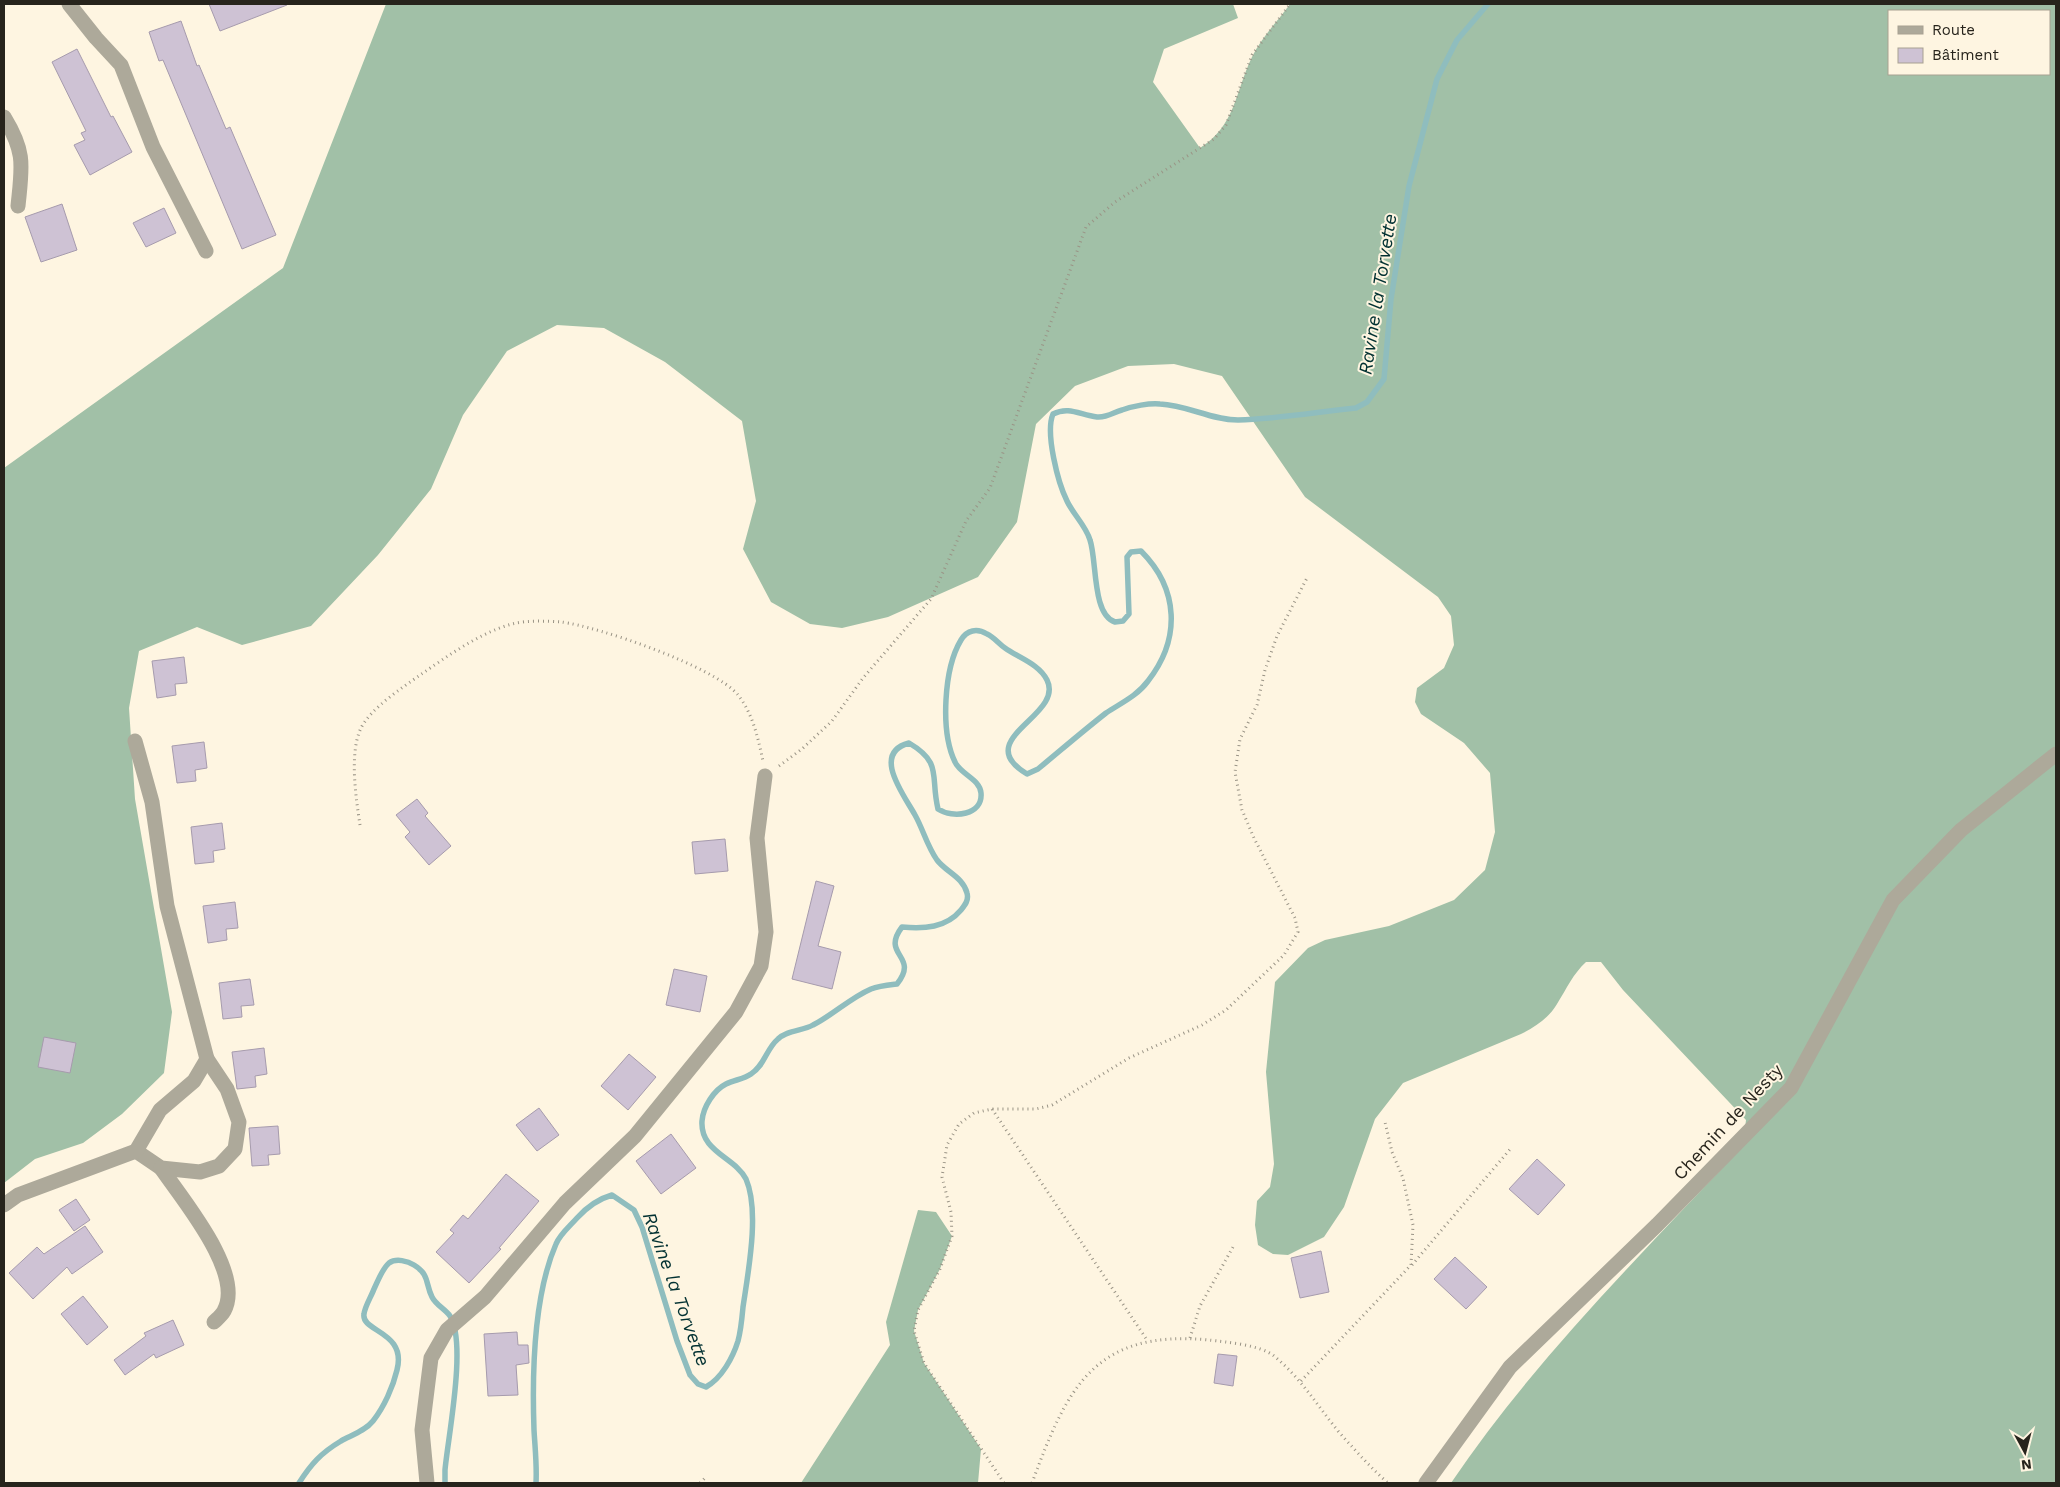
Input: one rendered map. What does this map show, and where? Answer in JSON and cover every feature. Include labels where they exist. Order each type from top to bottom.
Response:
[{"type":"street","points":[[69,4],[96,38],[121,65],[153,147],[206,251]]},
{"type":"street","points":[[4,118],[22,158],[18,206]]},
{"type":"street","points":[[135,740],[152,802],[167,906],[207,1059],[227,1089],[239,1122],[235,1149],[220,1166],[200,1172],[161,1168]]},
{"type":"street","name":"Chemin de Nesty","points":[[1426,1483],[1510,1367],[1657,1225],[1791,1088],[1893,900],[1961,830],[2056,754]]},
{"type":"street","points":[[427,1483],[422,1430],[431,1358],[447,1330],[485,1297],[565,1203],[635,1136],[736,1012],[761,966],[766,932],[757,838],[765,776]]},
{"type":"street","points":[[4,1205],[18,1195],[136,1151],[160,1110],[194,1081],[207,1059]]},
{"type":"street","points":[[136,1151],[161,1168],[217,1249],[227,1281],[228,1299],[224,1311],[214,1322]]},
{"type":"path","points":[[360,825],[355,791],[356,748],[361,728],[395,692],[458,649],[513,624],[562,622],[592,629],[634,642],[711,676],[737,693],[749,713],[759,741],[765,776],[802,749],[832,721],[863,678],[931,599],[966,520],[990,488],[1086,227],[1115,202],[1214,139],[1226,126],[1252,55],[1290,4]]},
{"type":"path","points":[[1004,1483],[924,1363],[914,1331],[918,1310],[940,1269],[952,1236],[951,1212],[942,1177],[947,1145],[959,1124],[974,1113],[992,1109],[1036,1109],[1052,1106],[1128,1058],[1202,1025],[1226,1010],[1284,955],[1294,942],[1298,932],[1295,918],[1245,817],[1235,772],[1240,738],[1256,705],[1265,670],[1277,636],[1308,576]]},
{"type":"path","points":[[992,1109],[1147,1340]]},
{"type":"path","points":[[1385,1122],[1392,1152],[1403,1178],[1413,1225],[1412,1265]]},
{"type":"path","points":[[1301,1381],[1412,1265],[1512,1147]]},
{"type":"path","points":[[1190,1338],[1200,1306],[1233,1246]]},
{"type":"path","points":[[1032,1483],[1052,1430],[1074,1391],[1092,1371],[1120,1349],[1147,1340],[1190,1338],[1235,1343],[1272,1354],[1301,1381],[1338,1431],[1388,1483]]},
{"type":"path","points":[[700,1483],[705,1478]]},
{"type":"green space","points":[[386,4],[1233,4],[1238,18],[1164,49],[1153,82],[1200,148],[1212,139],[1228,118],[1252,57],[1265,36],[1290,4],[2056,4],[2056,1483],[1451,1483],[1517,1394],[1553,1351],[1743,1146],[1746,1120],[1623,990],[1601,962],[1586,962],[1581,967],[1550,1014],[1541,1022],[1521,1034],[1403,1083],[1375,1119],[1344,1207],[1324,1237],[1288,1255],[1273,1254],[1258,1245],[1255,1225],[1257,1201],[1270,1187],[1274,1164],[1266,1072],[1275,982],[1308,948],[1325,940],[1389,926],[1454,900],[1485,870],[1495,832],[1490,773],[1464,743],[1421,714],[1415,702],[1417,688],[1444,668],[1454,645],[1451,616],[1438,597],[1305,497],[1222,376],[1174,364],[1128,366],[1075,386],[1036,424],[1017,522],[978,577],[888,617],[842,628],[810,624],[771,602],[743,549],[756,501],[742,421],[665,362],[604,328],[557,325],[507,351],[463,415],[431,489],[378,555],[311,626],[242,645],[197,627],[139,651],[129,708],[135,799],[172,1012],[164,1073],[122,1114],[83,1143],[35,1159],[4,1183],[4,468],[283,268]]},
{"type":"green space","points":[[918,1210],[936,1212],[952,1236],[940,1269],[918,1310],[914,1331],[924,1363],[981,1449],[978,1483],[801,1483],[890,1345],[886,1322]]},
{"type":"building","points":[[209,4],[287,4],[287,5],[220,31]]},
{"type":"building","points":[[181,21],[197,66],[199,65],[226,129],[230,127],[276,235],[242,249],[163,60],[159,61],[149,32]]},
{"type":"building","points":[[77,49],[111,117],[113,116],[132,152],[90,175],[74,145],[85,140],[81,133],[86,131],[52,62]]},
{"type":"building","points":[[62,204],[77,250],[41,262],[25,217]]},
{"type":"building","points":[[164,208],[176,233],[146,247],[133,223]]},
{"type":"building","points":[[184,657],[187,683],[175,684],[176,695],[157,698],[152,661]]},
{"type":"building","points":[[204,742],[207,768],[195,770],[196,781],[177,783],[172,746]]},
{"type":"building","points":[[417,799],[428,813],[425,816],[451,846],[429,865],[405,837],[410,832],[396,815]]},
{"type":"building","points":[[222,823],[225,849],[213,851],[214,862],[195,864],[191,827]]},
{"type":"building","points":[[725,839],[728,871],[695,874],[692,842]]},
{"type":"building","points":[[816,881],[834,886],[818,946],[841,952],[832,989],[792,979]]},
{"type":"building","points":[[235,902],[238,928],[226,929],[227,940],[208,943],[203,906]]},
{"type":"building","points":[[674,969],[707,976],[700,1012],[666,1005]]},
{"type":"building","points":[[250,979],[254,1005],[241,1006],[242,1017],[223,1019],[219,983]]},
{"type":"building","points":[[44,1037],[76,1043],[70,1073],[38,1067]]},
{"type":"building","points":[[264,1048],[267,1074],[255,1076],[256,1087],[237,1089],[232,1052]]},
{"type":"building","points":[[629,1054],[656,1077],[628,1110],[601,1086]]},
{"type":"building","points":[[539,1108],[559,1135],[537,1151],[516,1125]]},
{"type":"building","points":[[278,1126],[280,1154],[268,1155],[269,1165],[252,1166],[249,1128]]},
{"type":"building","points":[[671,1134],[696,1168],[661,1194],[636,1161]]},
{"type":"building","points":[[1537,1159],[1565,1185],[1538,1215],[1509,1189]]},
{"type":"building","points":[[506,1174],[539,1201],[499,1248],[501,1249],[469,1283],[436,1252],[454,1233],[450,1230],[463,1215],[468,1219]]},
{"type":"building","points":[[76,1199],[90,1220],[74,1231],[59,1210]]},
{"type":"building","points":[[85,1226],[103,1252],[72,1274],[67,1267],[33,1299],[9,1273],[37,1247],[44,1254]]},
{"type":"building","points":[[1321,1251],[1329,1292],[1300,1298],[1291,1258]]},
{"type":"building","points":[[1455,1257],[1487,1287],[1466,1309],[1434,1279]]},
{"type":"building","points":[[83,1296],[108,1327],[87,1345],[61,1314]]},
{"type":"building","points":[[173,1320],[184,1345],[156,1358],[154,1354],[125,1375],[114,1360],[146,1336],[144,1333]]},
{"type":"building","points":[[517,1332],[518,1345],[528,1345],[529,1363],[516,1365],[518,1395],[488,1396],[484,1334]]},
{"type":"building","points":[[1218,1354],[1237,1356],[1233,1386],[1214,1383]]},
{"type":"waterway","name":"Ravine la Torvette","points":[[536,1483],[533,1384],[538,1311],[548,1265],[556,1244],[565,1230],[597,1201],[612,1195],[634,1210],[642,1227],[677,1341],[690,1375],[698,1384],[706,1387],[712,1383],[726,1367],[738,1341],[750,1260],[753,1225],[750,1192],[746,1179],[741,1171],[706,1140],[702,1121],[707,1105],[713,1095],[722,1087],[748,1076],[756,1070],[774,1043],[782,1036],[813,1025],[871,989],[897,984],[903,974],[904,967],[895,944],[896,937],[902,927],[918,928],[942,924],[955,916],[966,902],[967,893],[965,887],[937,860],[918,820],[898,786],[891,765],[892,756],[898,748],[909,743],[920,750],[931,764],[938,809],[951,814],[959,814],[966,813],[977,806],[980,800],[980,788],[955,762],[947,734],[946,700],[948,683],[955,652],[963,637],[973,631],[990,635],[1005,648],[1034,665],[1047,680],[1049,693],[1043,705],[1013,738],[1008,750],[1012,761],[1027,774],[1038,769],[1106,713],[1139,691],[1159,665],[1166,648],[1171,614],[1169,598],[1163,581],[1154,566],[1141,551],[1131,552],[1127,557],[1129,614],[1123,621],[1115,622],[1102,609],[1096,586],[1090,540],[1086,530],[1067,501],[1057,471],[1051,433],[1053,414],[1069,411],[1101,417],[1131,407],[1156,404],[1180,407],[1218,418],[1238,420],[1283,417],[1356,408],[1367,402],[1384,379],[1391,299],[1409,186],[1437,79],[1457,40],[1488,4]]},
{"type":"waterway","name":"Ravine la Torvette","points":[[299,1483],[312,1465],[328,1450],[370,1424],[388,1397],[397,1370],[398,1357],[396,1347],[383,1334],[369,1325],[365,1320],[364,1314],[384,1268],[392,1261],[398,1260],[405,1261],[423,1272],[432,1297],[450,1316],[455,1329],[457,1368],[445,1483]]}]
